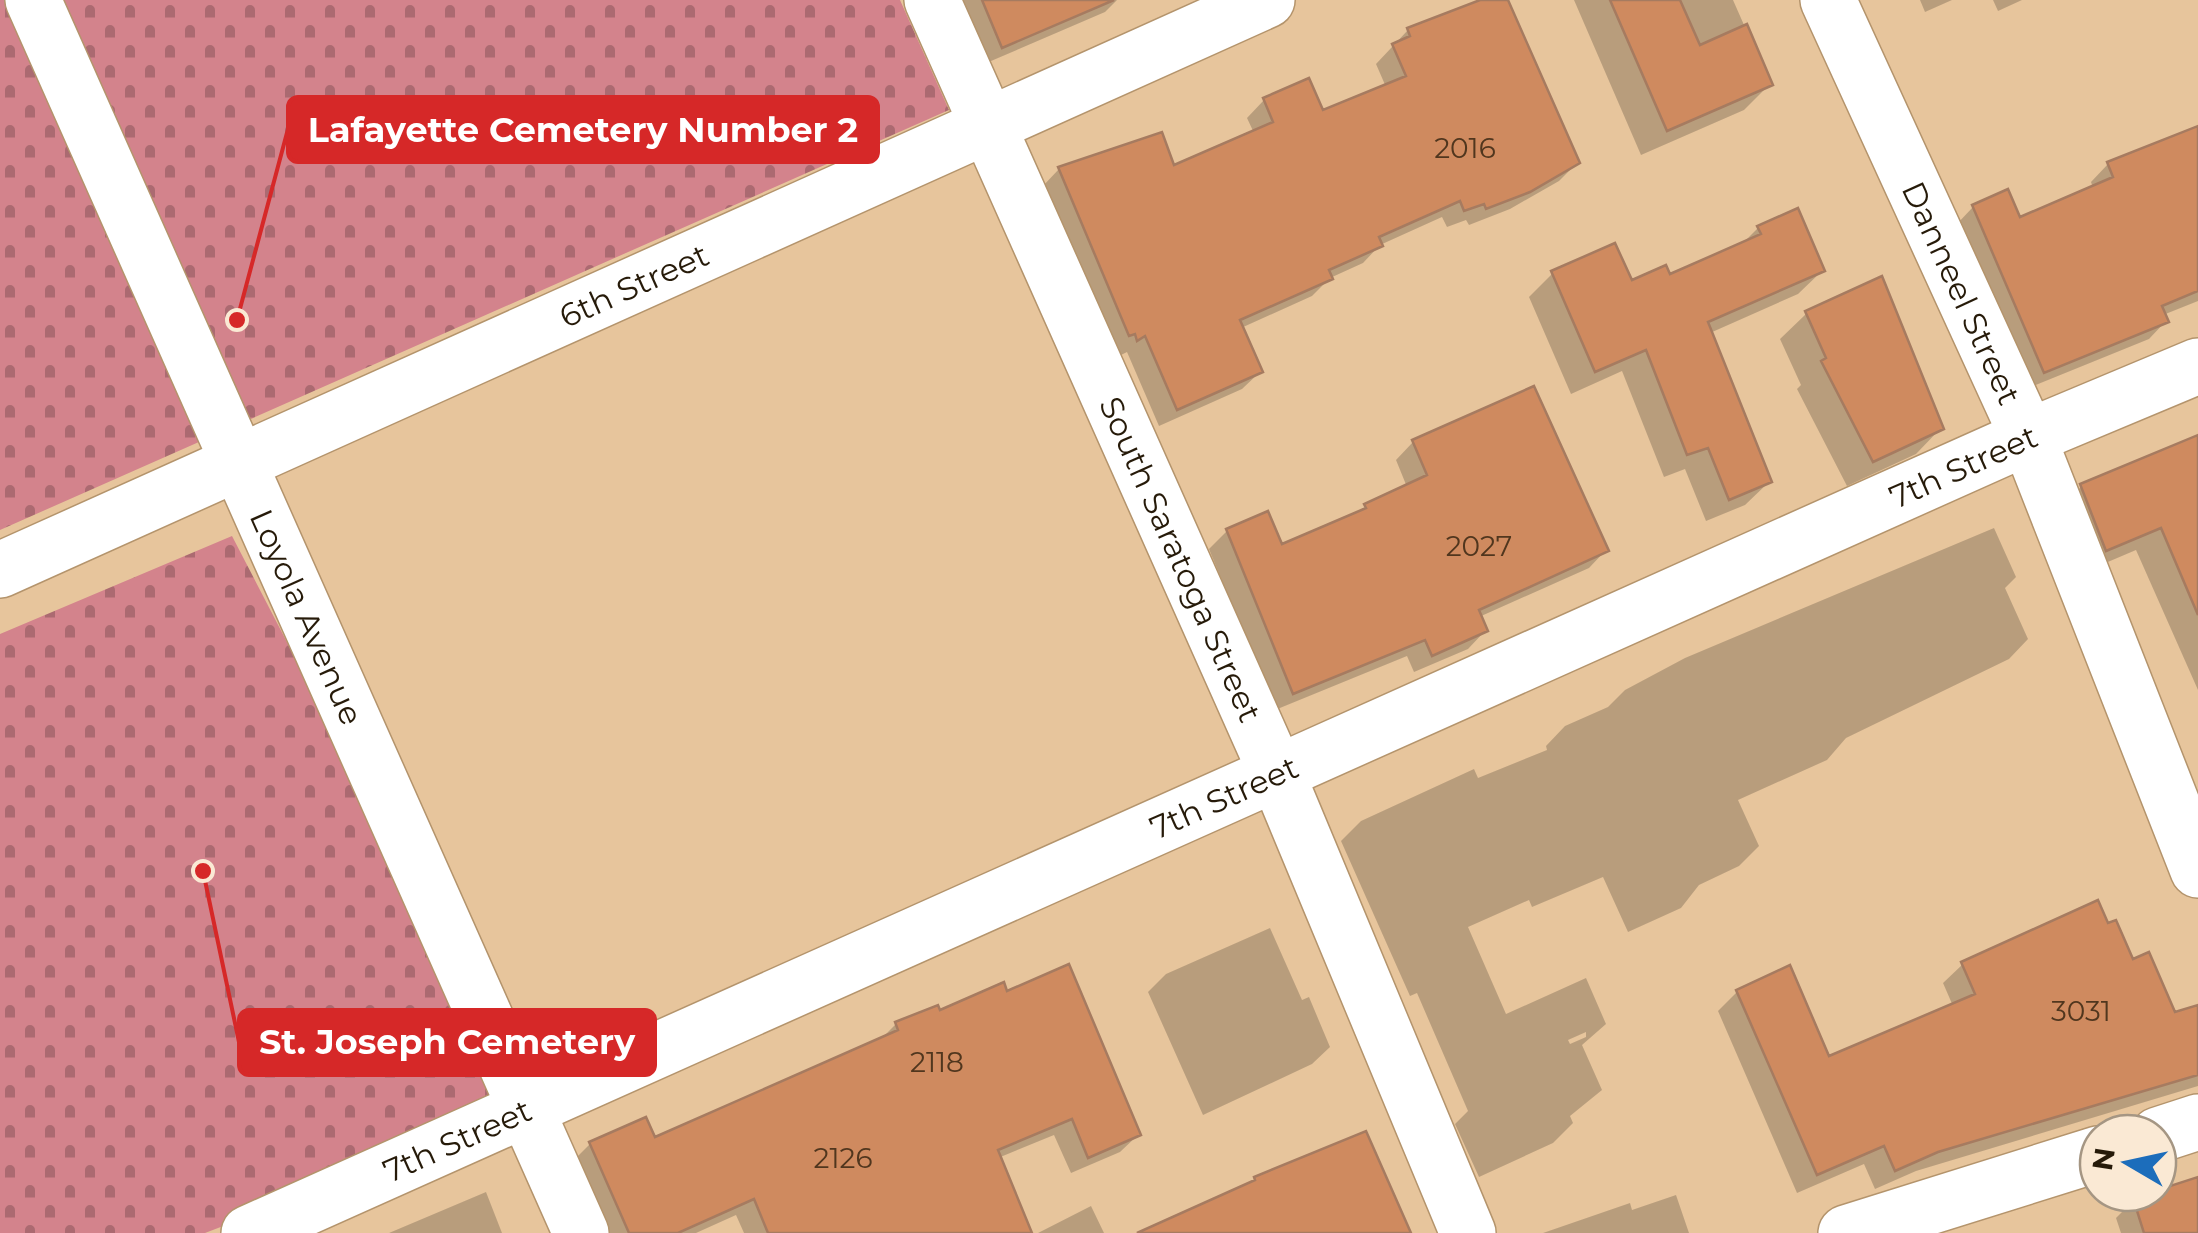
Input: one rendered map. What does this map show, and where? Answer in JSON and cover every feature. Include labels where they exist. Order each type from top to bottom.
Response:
[{"type":"street","name":"Loyola Avenue","points":[[33,0],[530,1109],[581,1233]]},
{"type":"street","name":"South Saratoga Street","points":[[932,0],[1277,774],[1468,1233]]},
{"type":"street","name":"6th Street","points":[[0,570],[986,122],[1267,0]]},
{"type":"street","name":"Danneel Street","points":[[1828,0],[2028,437],[2198,870]]},
{"type":"street","name":"7th Street","points":[[249,1233],[2028,437],[2198,366]]},
{"type":"street","points":[[1846,1233],[2078,1160]]},
{"type":"green space","points":[[0,0],[900,0],[949,110],[0,530]]},
{"type":"green space","points":[[232,536],[529,1109],[205,1233],[0,1233],[0,634]]},
{"type":"building","points":[[982,0],[1114,0],[1002,48]]},
{"type":"building","points":[[1480,0],[1508,0],[1580,163],[1530,192],[1486,209],[1484,204],[1464,211],[1460,201],[1379,237],[1383,246],[1329,270],[1333,279],[1240,320],[1263,372],[1177,410],[1145,336],[1137,341],[1135,334],[1129,336],[1058,167],[1162,132],[1174,165],[1273,122],[1263,98],[1309,78],[1323,110],[1406,76],[1392,44],[1410,36],[1407,28]]},
{"type":"building","points":[[1610,0],[1680,0],[1700,45],[1747,24],[1773,85],[1667,131]]},
{"type":"building","points":[[2198,126],[2198,291],[2162,306],[2169,322],[2044,373],[1972,205],[2008,189],[2020,217],[2113,177],[2107,162]]},
{"type":"building","points":[[1798,208],[1825,271],[1708,322],[1772,482],[1729,500],[1708,448],[1687,455],[1646,350],[1595,372],[1551,271],[1615,243],[1632,280],[1666,265],[1670,274],[1761,234],[1757,226]]},
{"type":"building","points":[[1882,276],[1944,429],[1873,462],[1821,361],[1826,358],[1805,311]]},
{"type":"building","points":[[1534,386],[1609,551],[1479,610],[1488,631],[1432,656],[1425,640],[1293,694],[1226,529],[1268,511],[1282,544],[1366,508],[1364,504],[1427,475],[1412,440]]},
{"type":"building","points":[[2198,435],[2198,615],[2161,528],[2106,551],[2080,484]]},
{"type":"building","points":[[2098,900],[2108,923],[2116,920],[2133,959],[2149,952],[2175,1012],[2198,1005],[2198,1075],[1938,1152],[1895,1171],[1884,1146],[1817,1175],[1736,990],[1790,965],[1829,1056],[1975,994],[1961,962]]},
{"type":"building","points":[[1069,964],[1141,1135],[1088,1158],[1072,1119],[998,1150],[1032,1233],[768,1233],[754,1199],[678,1233],[629,1233],[589,1142],[646,1117],[655,1137],[898,1030],[895,1022],[938,1005],[940,1010],[1004,982],[1007,991]]},
{"type":"building","points":[[1366,1131],[1411,1233],[1137,1233],[1255,1180],[1254,1177]]},
{"type":"building","points":[[2198,1177],[2198,1233],[2144,1233],[2138,1213],[2178,1213],[2178,1183]]},
{"type":"place","name":"Lafayette Cemetery Number 2","points":[[237,320]]},
{"type":"place","name":"St. Joseph Cemetery","points":[[203,871]]}]
